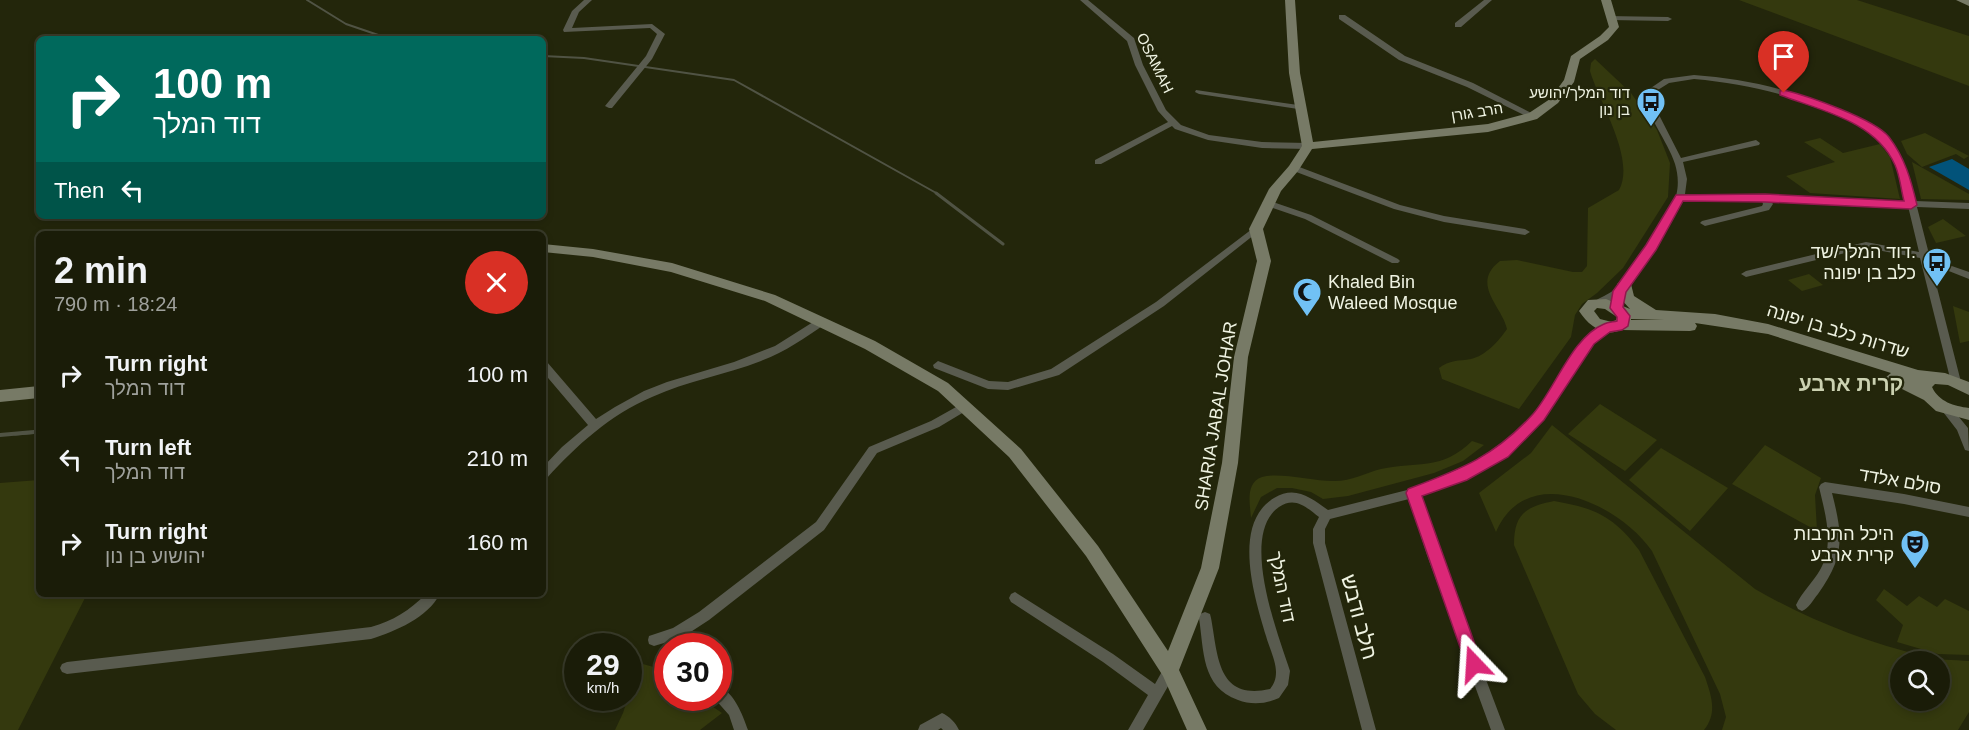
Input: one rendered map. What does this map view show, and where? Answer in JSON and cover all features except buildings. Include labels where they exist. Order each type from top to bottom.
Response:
[{"type":"street","points":[[588,0],[576,11],[567,30],[652,26],[660,34],[649,57],[609,106]]},
{"type":"street","name":"OSAMAH","points":[[1084,0],[1131,40],[1139,65],[1165,115],[1172,123]]},
{"type":"street","points":[[938,365],[988,385],[998,386],[1008,386],[1055,372],[1160,304],[1256,229],[1275,189],[1294,168],[1308,146],[1298,107],[1290,30],[1290,0]]},
{"type":"street","points":[[1458,25],[1488,0]]},
{"type":"street","points":[[1606,0],[1610,18],[1668,19]]},
{"type":"street","points":[[1961,0],[1969,3]]},
{"type":"street","points":[[1342,17],[1402,58],[1470,85],[1533,116]]},
{"type":"street","name":"הרב גורן","points":[[1308,146],[1488,128],[1533,116],[1554,100],[1570,80],[1575,58],[1604,38],[1614,27],[1610,18]]},
{"type":"street","points":[[1589,340],[1590,319],[1587,308],[1611,298],[1622,287],[1651,247],[1680,198],[1682,177],[1678,161],[1650,104],[1649,92],[1657,82],[1673,77],[1720,78],[1796,96],[1869,127],[1884,137],[1898,157],[1925,256],[1965,386]]},
{"type":"street","points":[[1199,92],[1298,107]]},
{"type":"street","points":[[1098,162],[1172,123],[1190,132],[1208,137],[1263,145],[1308,146]]},
{"type":"street","points":[[1678,161],[1756,143]]},
{"type":"street","points":[[1294,168],[1397,207],[1444,219],[1525,232]]},
{"type":"street","points":[[1680,198],[1765,198],[1969,206]]},
{"type":"street","points":[[1705,223],[1766,208],[1768,204],[1765,198]]},
{"type":"street","points":[[1267,203],[1308,217],[1395,261]]},
{"type":"street","name":"SHARIA JABAL JOHAR","points":[[1170,670],[1210,568],[1230,463],[1241,357],[1264,261],[1256,229]]},
{"type":"street","points":[[1746,274],[1857,245],[1877,245],[1925,256],[1942,266],[1969,276]]},
{"type":"street","points":[[546,248],[593,253],[672,268],[770,298],[870,345],[935,382],[965,406],[1015,453],[1092,551],[1170,670],[1197,730]]},
{"type":"street","points":[[1622,287],[1626,298],[1644,311],[1665,315]]},
{"type":"street","points":[[1326,515],[1357,505],[1413,493],[1462,475],[1503,453],[1539,416],[1589,340],[1616,318],[1622,287]]},
{"type":"street","points":[[1598,303],[1616,318]]},
{"type":"street","name":"שדרות כלב בן יפונה","points":[[1616,318],[1665,315],[1706,318],[1765,328],[1810,340],[1918,376],[1965,386]]},
{"type":"street","points":[[1590,319],[1616,318]]},
{"type":"street","name":"שדרות כלב בן יפונה","points":[[1616,318],[1710,328],[1767,339],[1852,363],[1914,387],[1944,408]]},
{"type":"street","points":[[546,472],[568,448],[606,417],[650,393],[762,358],[799,338],[821,321]]},
{"type":"street","points":[[546,369],[595,426]]},
{"type":"street","points":[[1929,396],[1924,386],[1926,382],[1935,378]]},
{"type":"street","points":[[0,396],[36,392]]},
{"type":"street","points":[[677,633],[704,616],[820,526],[873,450],[935,424],[965,406]]},
{"type":"street","points":[[1944,408],[1969,415],[1967,441]]},
{"type":"street","points":[[1944,408],[1967,441]]},
{"type":"street","name":"סולם אלדד","points":[[1802,605],[1832,558],[1833,521],[1825,487],[1969,512]]},
{"type":"street","points":[[1413,493],[1433,555],[1498,730]]},
{"type":"street","name":"דוד המלך","points":[[1205,618],[1216,675],[1237,694],[1262,698],[1274,694],[1281,685],[1283,671],[1259,581],[1255,538],[1267,510],[1285,496],[1301,497],[1326,515]]},
{"type":"street","name":"חלב ודבש","points":[[1326,515],[1318,529],[1318,543],[1369,730]]},
{"type":"street","points":[[67,668],[371,633],[405,620],[431,597]]},
{"type":"street","points":[[1015,598],[1108,658],[1156,693]]},
{"type":"street","points":[[1135,730],[1170,670]]},
{"type":"street","points":[[732,709],[741,730]]},
{"type":"street","points":[[925,730],[942,720],[952,730]]},
{"type":"green space","points":[[1739,0],[1857,0],[1969,36],[1969,86]]},
{"type":"green space","points":[[1595,59],[1631,93],[1657,130],[1670,163],[1668,197],[1623,268],[1582,304],[1575,315],[1571,337],[1519,409],[1442,379],[1439,368],[1450,362],[1481,355],[1496,343],[1507,329],[1488,287],[1491,270],[1500,261],[1517,260],[1573,272],[1582,272],[1587,266],[1588,208],[1619,190],[1623,177],[1620,147],[1590,71],[1591,63]]},
{"type":"green space","points":[[1925,133],[1969,156],[1964,159],[1956,154],[1922,167],[1907,154],[1901,141]]},
{"type":"green space","points":[[1820,138],[1843,153],[1880,144],[1890,157],[1900,199],[1810,193],[1786,176],[1835,162],[1804,142]]},
{"type":"green space","points":[[1912,162],[1969,194],[1969,200],[1921,199]]},
{"type":"green space","points":[[1943,219],[1966,236],[1936,243],[1928,227]]},
{"type":"green space","points":[[1809,274],[1823,285],[1802,291],[1788,280]]},
{"type":"green space","points":[[1953,306],[1969,312],[1969,341],[1960,343]]},
{"type":"green space","points":[[1600,404],[1657,440],[1625,471],[1568,434]]},
{"type":"green space","points":[[1552,425],[1755,589],[1837,629],[1905,651],[1890,651],[1890,711],[1950,711],[1950,660],[1969,661],[1969,712],[1958,730],[1722,730],[1726,717],[1720,694],[1652,551],[1637,534],[1618,518],[1596,505],[1573,497],[1550,494],[1529,498],[1510,510],[1496,532],[1479,493],[1531,453]]},
{"type":"green space","points":[[1472,441],[1484,445],[1463,461],[1434,473],[1348,496],[1323,499],[1311,492],[1277,488],[1261,497],[1251,518],[1251,489],[1253,484],[1262,477],[1345,480],[1381,469],[1440,461],[1450,457]]},
{"type":"green space","points":[[1765,445],[1821,478],[1815,495],[1817,531],[1732,484]]},
{"type":"green space","points":[[1661,448],[1728,488],[1690,531],[1629,480]]},
{"type":"green space","points":[[36,480],[36,597],[85,597],[18,730],[0,730],[0,483]]},
{"type":"green space","points":[[1554,501],[1602,515],[1621,529],[1639,550],[1705,677],[1711,697],[1712,711],[1704,730],[1616,730],[1595,714],[1578,694],[1514,545],[1516,526],[1523,514],[1536,506]]},
{"type":"green space","points":[[1884,589],[1907,606],[1919,596],[1937,607],[1945,599],[1969,611],[1969,655],[1950,654],[1950,651],[1928,651],[1897,642],[1903,625],[1876,600]]},
{"type":"green space","points":[[642,664],[654,667],[654,711],[719,711],[722,713],[700,730],[615,730],[624,711],[642,711]]},
{"type":"waterway","points":[[307,0],[346,24],[381,36]]},
{"type":"waterway","points":[[546,56],[584,58],[734,80],[938,194]]},
{"type":"waterway","points":[[936,193],[1003,244]]},
{"type":"waterway","points":[[0,435],[34,432]]},
{"type":"waterway","points":[[15,434],[36,432]]},
{"type":"place","name":"דוד המלך/יהושע בן נון","points":[[1651,128]]},
{"type":"place","name":"דוד המלך/שד. כלב בן יפונה","points":[[1937,288]]},
{"type":"place","name":"Khaled Bin Waleed Mosque","points":[[1307,318]]},
{"type":"place","name":"היכל התרבות קרית ארבע","points":[[1915,570]]},
{"type":"district","name":"קרית ארבע","points":[[1851,384]]},
{"type":"route","points":[[1474,664],[1433,555],[1413,493],[1462,475],[1503,453],[1539,416],[1589,340],[1607,327],[1621,326],[1624,316],[1616,308],[1620,291],[1651,247],[1680,198],[1746,197],[1911,205],[1898,157],[1884,137],[1857,120],[1784,93]]}]
